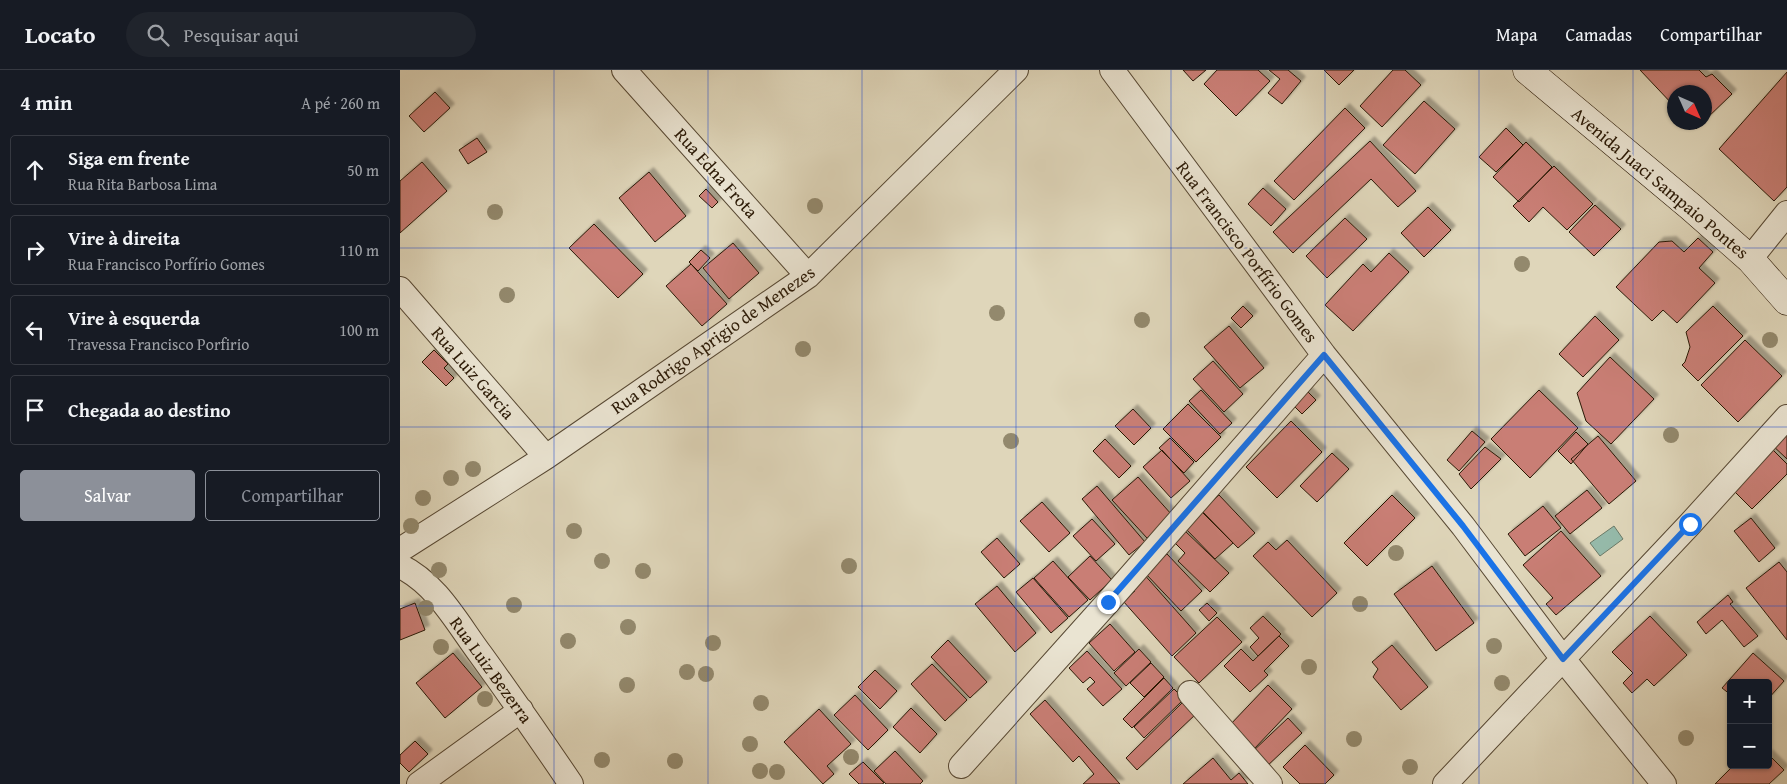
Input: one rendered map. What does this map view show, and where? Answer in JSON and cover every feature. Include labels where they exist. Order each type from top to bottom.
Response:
[{"type":"main road","name":"Avenida Juaci Sampaio Pontes","points":[[1527,70],[1691,206],[1750,259],[1787,301]]},
{"type":"street","name":"Rua Edna Frota","points":[[624,70],[808,276]]},
{"type":"street","name":"Rua Rodrigo Aprigio de Menezes","points":[[400,550],[546,458],[808,276],[1016,70]]},
{"type":"street","name":"Rua Francisco Porfírio Gomes","points":[[1112,70],[1324,355],[1463,526],[1563,659],[1664,784]]},
{"type":"street","points":[[1750,259],[1787,212]]},
{"type":"street","name":"Rua Luiz Garcia","points":[[400,289],[546,458]]},
{"type":"street","points":[[961,766],[1324,355]]},
{"type":"street","points":[[1445,784],[1787,417]]},
{"type":"street","name":"Rua Luiz Bezerra","points":[[400,566],[415,573],[434,590],[571,784]]},
{"type":"street","points":[[1190,693],[1270,784]]},
{"type":"street","points":[[419,784],[520,710]]},
{"type":"shaded area","points":[[1614,526],[1623,539],[1600,556],[1590,543]]},
{"type":"building","points":[[1183,70],[1206,70],[1193,81]]},
{"type":"building","points":[[1217,70],[1258,70],[1270,81],[1236,116],[1204,84]]},
{"type":"building","points":[[1269,70],[1288,70],[1301,81],[1282,104],[1268,93],[1280,79]]},
{"type":"building","points":[[1324,70],[1354,70],[1339,85]]},
{"type":"building","points":[[1393,70],[1405,70],[1421,85],[1382,127],[1360,106]]},
{"type":"building","points":[[1640,70],[1699,70],[1706,77],[1712,74],[1732,94],[1712,113],[1712,85],[1667,85],[1667,99]]},
{"type":"building","points":[[1787,72],[1787,187],[1774,201],[1719,149]]},
{"type":"building","points":[[435,92],[450,108],[424,132],[409,116]]},
{"type":"building","points":[[1424,101],[1455,129],[1415,174],[1383,145]]},
{"type":"building","points":[[1345,108],[1365,128],[1294,200],[1274,181]]},
{"type":"building","points":[[1506,128],[1523,145],[1496,172],[1479,157]]},
{"type":"building","points":[[477,138],[487,152],[468,164],[459,150]]},
{"type":"building","points":[[1370,141],[1416,191],[1398,207],[1371,179],[1293,253],[1273,232]]},
{"type":"building","points":[[1526,142],[1552,167],[1519,202],[1493,177]]},
{"type":"building","points":[[422,162],[447,191],[400,233],[400,181]]},
{"type":"building","points":[[1554,166],[1593,204],[1567,230],[1543,207],[1529,222],[1513,206]]},
{"type":"building","points":[[649,172],[686,216],[655,242],[619,198]]},
{"type":"building","points":[[1263,188],[1286,209],[1271,226],[1248,204]]},
{"type":"building","points":[[706,189],[718,202],[712,208],[699,196]]},
{"type":"building","points":[[1595,205],[1621,229],[1594,256],[1569,232]]},
{"type":"building","points":[[1428,207],[1451,230],[1424,257],[1401,233]]},
{"type":"building","points":[[1345,218],[1367,239],[1327,278],[1306,256]]},
{"type":"building","points":[[594,224],[643,274],[618,298],[569,248]]},
{"type":"building","points":[[1698,238],[1713,252],[1699,268],[1715,283],[1677,323],[1663,310],[1652,321],[1616,287],[1659,242],[1672,241],[1684,252]]},
{"type":"building","points":[[733,243],[759,273],[729,299],[703,268]]},
{"type":"building","points":[[701,250],[710,258],[698,271],[689,262]]},
{"type":"building","points":[[1389,253],[1409,272],[1353,331],[1325,305],[1363,264],[1371,272]]},
{"type":"building","points":[[691,264],[727,304],[702,326],[666,286]]},
{"type":"building","points":[[1243,306],[1253,316],[1241,328],[1231,318]]},
{"type":"building","points":[[1713,306],[1743,336],[1698,381],[1682,365],[1685,362],[1690,347],[1686,332]]},
{"type":"building","points":[[1595,316],[1619,340],[1583,377],[1559,354]]},
{"type":"building","points":[[1229,326],[1264,368],[1240,388],[1204,347]]},
{"type":"building","points":[[1745,340],[1782,376],[1738,422],[1701,385]]},
{"type":"building","points":[[434,350],[448,364],[444,368],[454,378],[446,386],[422,362]]},
{"type":"building","points":[[1610,357],[1654,399],[1611,444],[1586,421],[1577,393]]},
{"type":"building","points":[[1213,361],[1243,394],[1224,412],[1193,379]]},
{"type":"building","points":[[1305,389],[1316,400],[1302,414],[1291,403]]},
{"type":"building","points":[[1201,390],[1232,423],[1220,434],[1189,401]]},
{"type":"building","points":[[1539,390],[1578,428],[1530,478],[1491,439]]},
{"type":"building","points":[[1188,404],[1221,437],[1196,462],[1163,429]]},
{"type":"building","points":[[1133,409],[1151,428],[1134,445],[1115,426]]},
{"type":"building","points":[[1291,421],[1322,452],[1277,498],[1246,467]]},
{"type":"building","points":[[1787,426],[1787,459],[1770,443]]},
{"type":"building","points":[[1472,431],[1485,442],[1459,471],[1447,460]]},
{"type":"building","points":[[1576,432],[1588,444],[1571,464],[1558,451]]},
{"type":"building","points":[[1598,436],[1636,481],[1609,504],[1571,459]]},
{"type":"building","points":[[1170,438],[1194,462],[1184,473],[1159,448]]},
{"type":"building","points":[[1105,439],[1131,466],[1119,478],[1093,451]]},
{"type":"building","points":[[1485,447],[1501,459],[1471,489],[1459,474]]},
{"type":"building","points":[[1770,447],[1787,464],[1787,474],[1752,509],[1730,487]]},
{"type":"building","points":[[1162,450],[1190,481],[1171,498],[1143,467]]},
{"type":"building","points":[[1332,453],[1349,469],[1317,502],[1300,486]]},
{"type":"building","points":[[1138,477],[1172,515],[1147,538],[1112,500]]},
{"type":"building","points":[[1097,486],[1145,542],[1129,555],[1082,499]]},
{"type":"building","points":[[1587,490],[1602,508],[1570,534],[1555,516]]},
{"type":"building","points":[[1219,495],[1255,533],[1238,548],[1202,511]]},
{"type":"building","points":[[1392,495],[1415,518],[1367,566],[1344,543]]},
{"type":"building","points":[[1042,502],[1070,533],[1049,552],[1020,521]]},
{"type":"building","points":[[1543,506],[1561,528],[1525,556],[1508,534]]},
{"type":"building","points":[[1202,512],[1233,543],[1215,559],[1186,529]]},
{"type":"building","points":[[1751,518],[1775,548],[1759,562],[1734,531]]},
{"type":"building","points":[[1092,519],[1115,544],[1096,561],[1073,536]]},
{"type":"building","points":[[1184,530],[1229,573],[1210,592],[1178,561],[1185,553],[1173,541]]},
{"type":"building","points":[[1561,531],[1601,576],[1556,615],[1546,604],[1553,598],[1523,565]]},
{"type":"building","points":[[997,538],[1020,564],[1004,578],[981,552]]},
{"type":"building","points":[[1287,540],[1337,593],[1312,617],[1253,556],[1268,542],[1276,550]]},
{"type":"building","points":[[1167,554],[1202,591],[1181,611],[1146,574]]},
{"type":"building","points":[[1090,556],[1112,580],[1090,600],[1068,577]]},
{"type":"building","points":[[1053,561],[1088,600],[1069,617],[1034,578]]},
{"type":"building","points":[[1779,562],[1787,572],[1787,640],[1746,588]]},
{"type":"building","points":[[1432,566],[1474,623],[1436,651],[1394,594]]},
{"type":"building","points":[[1142,572],[1196,633],[1172,656],[1123,601],[1135,591],[1128,584]]},
{"type":"building","points":[[1033,578],[1068,618],[1051,633],[1016,592]]},
{"type":"building","points":[[997,586],[1036,633],[1015,652],[975,604]]},
{"type":"building","points":[[1728,595],[1733,602],[1730,604],[1758,636],[1744,647],[1722,620],[1706,634],[1697,622]]},
{"type":"building","points":[[415,603],[425,630],[400,640],[400,609]]},
{"type":"building","points":[[1207,603],[1217,613],[1209,621],[1199,610]]},
{"type":"building","points":[[1263,616],[1281,634],[1258,656],[1250,647],[1259,638],[1250,628]]},
{"type":"building","points":[[1650,616],[1687,655],[1654,686],[1647,679],[1632,693],[1623,683],[1633,673],[1612,652]]},
{"type":"building","points":[[1217,617],[1242,642],[1199,683],[1174,657]]},
{"type":"building","points":[[1110,624],[1135,652],[1114,671],[1089,643]]},
{"type":"building","points":[[1279,636],[1289,646],[1264,671],[1268,675],[1250,692],[1224,666],[1241,649],[1253,661]]},
{"type":"building","points":[[948,640],[987,682],[970,698],[931,657]]},
{"type":"building","points":[[1392,645],[1428,687],[1401,710],[1373,677],[1378,669],[1372,662]]},
{"type":"building","points":[[1139,649],[1151,662],[1126,686],[1114,673]]},
{"type":"building","points":[[1087,651],[1122,689],[1103,706],[1087,689],[1095,682],[1090,677],[1083,683],[1069,668]]},
{"type":"building","points":[[453,653],[482,687],[445,718],[416,683]]},
{"type":"building","points":[[1753,653],[1784,681],[1772,694],[1772,679],[1730,679]]},
{"type":"building","points":[[1151,663],[1164,677],[1144,697],[1130,683]]},
{"type":"building","points":[[932,664],[967,700],[945,721],[911,684]]},
{"type":"building","points":[[875,670],[897,691],[880,709],[858,687]]},
{"type":"building","points":[[1164,678],[1173,688],[1132,728],[1123,719]]},
{"type":"building","points":[[1727,682],[1727,692],[1722,688]]},
{"type":"building","points":[[1268,685],[1292,709],[1254,749],[1229,726]]},
{"type":"building","points":[[1174,689],[1184,699],[1144,738],[1134,727]]},
{"type":"building","points":[[855,695],[888,730],[868,750],[834,715]]},
{"type":"building","points":[[1045,700],[1120,784],[1083,784],[1094,774],[1079,756],[1073,762],[1030,714]]},
{"type":"building","points":[[1185,700],[1197,713],[1137,770],[1126,758]]},
{"type":"building","points":[[911,708],[937,734],[920,753],[893,727]]},
{"type":"building","points":[[819,709],[851,744],[827,766],[834,774],[823,784],[784,742]]},
{"type":"building","points":[[1288,718],[1302,733],[1264,769],[1250,754]]},
{"type":"building","points":[[415,741],[428,754],[409,772],[400,763],[400,755]]},
{"type":"building","points":[[1305,745],[1334,775],[1325,784],[1300,784],[1283,767]]},
{"type":"building","points":[[895,751],[923,781],[920,784],[886,784],[874,771]]},
{"type":"building","points":[[1213,758],[1231,780],[1239,773],[1248,784],[1183,784]]},
{"type":"building","points":[[1772,758],[1784,770],[1769,784],[1715,784],[1730,769],[1772,769]]},
{"type":"building","points":[[863,762],[884,783],[859,784],[849,774]]},
{"type":"route","points":[[1108,602],[1324,355],[1463,526],[1563,659],[1690,524]]}]
